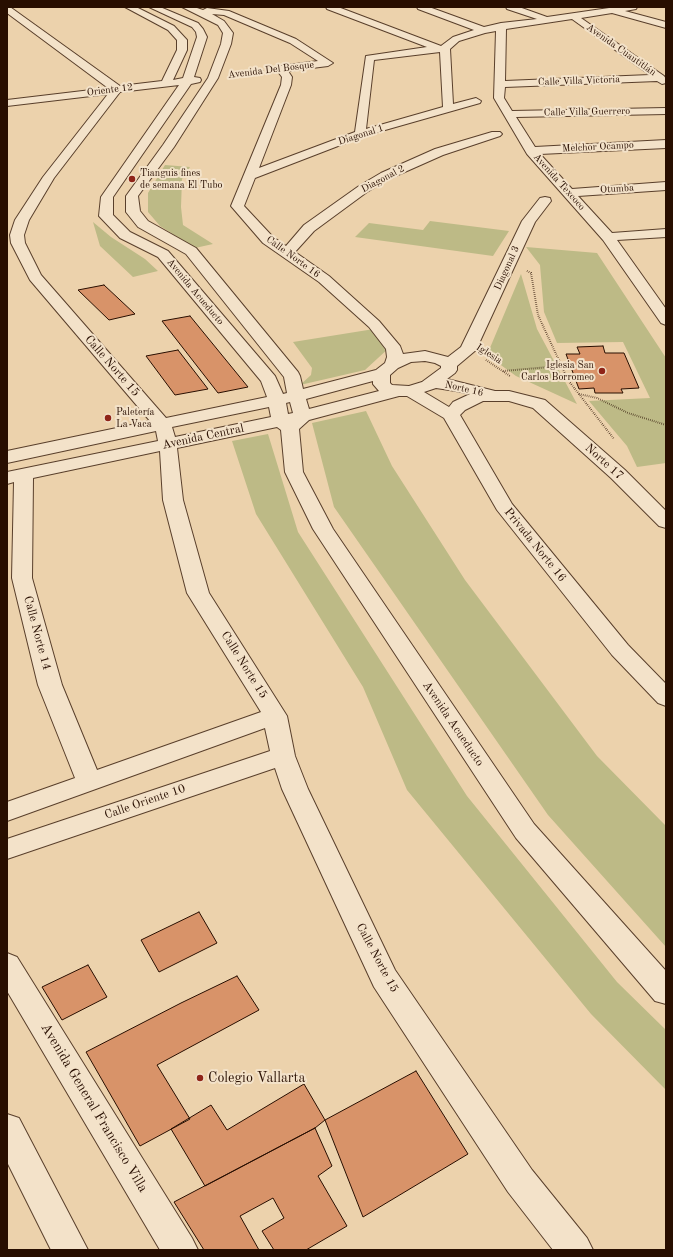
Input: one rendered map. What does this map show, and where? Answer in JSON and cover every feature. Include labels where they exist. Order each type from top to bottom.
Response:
[{"type":"street","points":[[129,7],[171,28],[182,40],[182,50],[166,83]]},
{"type":"street","name":"Avenida Acueducto","points":[[153,7],[195,25],[200,31],[202,37],[188,80],[107,197],[106,216],[125,235],[163,254],[269,380],[277,400],[291,422]]},
{"type":"street","points":[[330,7],[429,45],[445,48]]},
{"type":"street","points":[[421,7],[483,30]]},
{"type":"street","points":[[510,7],[546,19]]},
{"type":"street","points":[[602,7],[666,25]]},
{"type":"street","points":[[360,134],[370,58],[445,48],[456,39],[501,26],[633,7]]},
{"type":"street","points":[[190,8],[226,13],[251,23]]},
{"type":"street","points":[[190,8],[221,23],[224,27],[251,23]]},
{"type":"street","points":[[7,9],[117,89]]},
{"type":"street","name":"Avenida Cuautitlán","points":[[573,16],[664,84]]},
{"type":"street","name":"Avenida Del Bosque","points":[[251,23],[293,41],[328,63],[280,69]]},
{"type":"street","name":"Avenida Texcoco","points":[[501,26],[499,98],[531,151],[608,237],[666,320]]},
{"type":"street","name":"Avenida Acueducto","points":[[224,27],[228,33],[226,44],[213,78],[168,147],[132,196],[133,212],[143,224],[190,251],[292,376],[296,396],[291,422],[294,472],[322,529],[525,831],[666,992]]},
{"type":"street","points":[[445,48],[448,108]]},
{"type":"street","name":"Calle Norte 16","points":[[280,69],[287,77],[286,85],[237,206],[268,240],[324,279],[374,324],[394,349],[395,357],[387,369]]},
{"type":"street","name":"Oriente 12","points":[[11,103],[213,78]]},
{"type":"street","name":"Calle Villa Victoria","points":[[499,84],[664,84]]},
{"type":"street","name":"Calle Norte 15","points":[[117,89],[48,176],[12,235],[18,243],[35,277],[165,434],[173,500],[198,593],[275,716],[283,756],[295,789],[384,978],[520,1181],[575,1250]]},
{"type":"street","points":[[7,94],[11,103],[7,112]]},
{"type":"street","name":"Diagonal 1","points":[[248,176],[360,134],[476,101]]},
{"type":"street","name":"Calle Villa Guerrero","points":[[508,114],[666,111]]},
{"type":"street","name":"Diagonal 2","points":[[287,254],[308,228],[368,186],[385,176],[439,152],[496,134]]},
{"type":"street","name":"Melchor Ocampo","points":[[531,151],[666,144]]},
{"type":"street","name":"Otumba","points":[[568,193],[666,186]]},
{"type":"street","name":"Diagonal 3","points":[[433,382],[449,367],[470,343],[490,306],[508,262],[529,221],[545,201]]},
{"type":"street","points":[[608,237],[666,233]]},
{"type":"street","points":[[649,295],[666,293]]},
{"type":"street","name":"Calle Norte 16","points":[[374,324],[390,331],[429,356]]},
{"type":"street","points":[[429,356],[470,343]]},
{"type":"street","name":"Avenida Central","points":[[15,477],[387,369],[406,358],[429,356]]},
{"type":"street","name":"Norte 16","points":[[429,356],[440,359],[449,367],[484,380],[491,388],[494,396]]},
{"type":"street","name":"Privada Norte 16","points":[[387,369],[381,384],[387,389],[404,391],[449,410],[504,506],[620,650],[666,698]]},
{"type":"street","name":"Avenida Central","points":[[7,457],[165,434],[291,422],[404,391],[428,386],[433,382]]},
{"type":"street","name":"Norte 16","points":[[433,382],[457,386],[494,396]]},
{"type":"street","name":"Norte 16","points":[[449,410],[480,396],[509,396],[539,404]]},
{"type":"street","name":"Norte 17","points":[[539,404],[618,474],[666,522]]},
{"type":"street","name":"Calle Norte 14","points":[[15,477],[22,578],[50,685],[90,783]]},
{"type":"street","points":[[7,812],[275,716]]},
{"type":"street","name":"Calle Oriente 10","points":[[7,849],[283,756]]},
{"type":"street","name":"Avenida General Francisco Villa","points":[[7,965],[180,1250]]},
{"type":"street","points":[[7,1128],[70,1250]]},
{"type":"path","name":"Avenida Del Bosque","points":[[213,78],[280,69]]},
{"type":"path","points":[[508,262],[531,273],[538,314],[568,380],[618,445],[618,474]]},
{"type":"path","name":"Iglesia","points":[[470,343],[502,371],[535,393],[539,404]]},
{"type":"path","name":"Iglesia","points":[[502,371],[562,366]]},
{"type":"path","points":[[578,393],[596,398],[628,413],[666,425]]},
{"type":"shaded area","points":[[165,165],[190,167],[182,179],[181,207],[183,225],[213,244],[195,248],[160,226],[148,212],[148,193]]},
{"type":"shaded area","points":[[430,221],[509,231],[493,256],[355,237],[369,223],[423,230]]},
{"type":"shaded area","points":[[93,222],[111,237],[145,259],[158,271],[133,277],[100,246]]},
{"type":"shaded area","points":[[526,247],[597,253],[666,358],[666,463],[637,467],[627,446],[589,401],[650,398],[623,342],[557,343],[544,312],[540,265]]},
{"type":"shaded area","points":[[521,274],[537,329],[577,404],[516,376],[487,355]]},
{"type":"shaded area","points":[[374,329],[390,347],[365,370],[300,385],[311,375],[312,368],[293,342]]},
{"type":"shaded area","points":[[366,411],[392,466],[465,580],[597,756],[666,826],[666,947],[548,815],[334,507],[312,423]]},
{"type":"shaded area","points":[[268,434],[298,532],[467,796],[617,982],[666,1030],[666,1090],[591,1014],[407,790],[363,687],[256,514],[232,441]]},
{"type":"building","points":[[104,285],[135,314],[109,320],[78,290]]},
{"type":"building","points":[[190,316],[248,387],[218,393],[162,321]]},
{"type":"building","name":"Iglesia San Carlos Borromeo","points":[[603,346],[605,353],[624,353],[639,388],[621,389],[623,393],[595,393],[594,388],[579,389],[566,354],[580,354],[577,347]]},
{"type":"building","points":[[178,350],[208,389],[175,395],[146,356]]},
{"type":"building","points":[[199,912],[217,943],[159,972],[141,940]]},
{"type":"building","points":[[88,965],[107,997],[62,1020],[42,987]]},
{"type":"building","points":[[237,976],[259,1010],[157,1065],[190,1119],[140,1146],[86,1052]]},
{"type":"building","points":[[416,1071],[468,1154],[363,1217],[325,1120]]},
{"type":"building","points":[[304,1084],[325,1120],[315,1128],[205,1186],[171,1129],[211,1105],[227,1130]]},
{"type":"building","points":[[315,1128],[332,1166],[318,1176],[347,1226],[306,1250],[274,1250],[262,1231],[284,1218],[273,1198],[240,1216],[259,1250],[204,1250],[174,1202]]},
{"type":"place","name":"Tianguis fines de semana El Tubo","points":[[132,179]]},
{"type":"place","name":"Iglesia San Carlos Borromeo","points":[[602,371]]},
{"type":"place","name":"Paletería La Vaca","points":[[108,418]]},
{"type":"place","name":"Colegio Vallarta","points":[[200,1078]]}]
